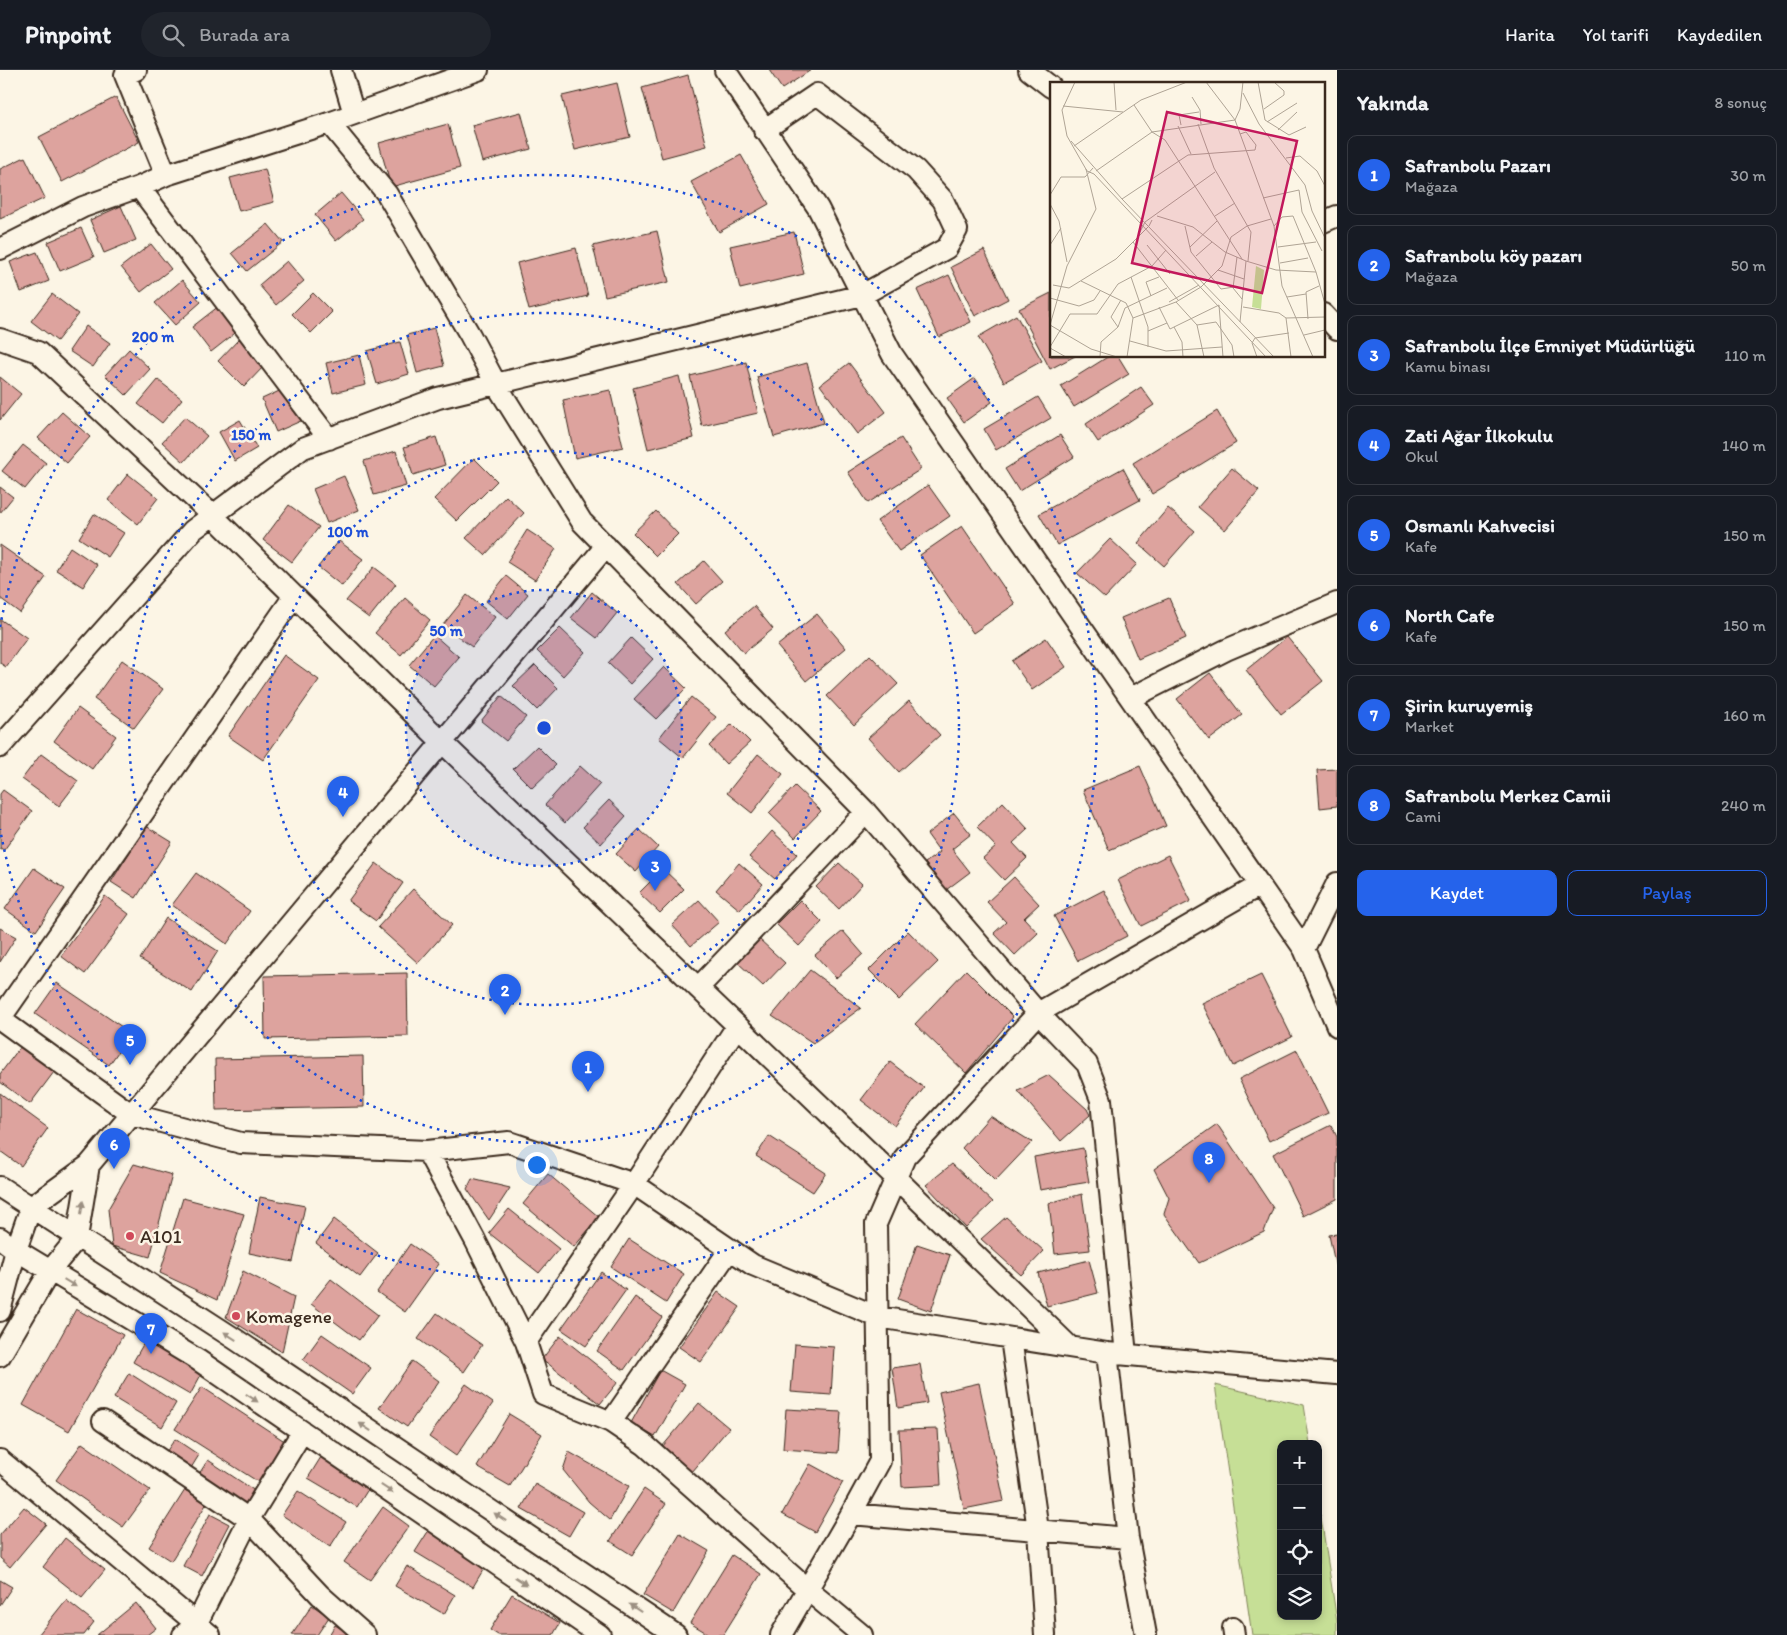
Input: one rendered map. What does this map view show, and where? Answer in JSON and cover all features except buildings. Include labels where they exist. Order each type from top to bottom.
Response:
[{"type":"street","points":[[136,70],[125,75],[166,175]]},
{"type":"street","points":[[341,70],[354,114]]},
{"type":"street","points":[[0,249],[83,207],[139,188],[166,175],[354,114],[478,70]]},
{"type":"street","points":[[725,70],[818,208],[892,354],[1304,949],[1337,1026]]},
{"type":"street","points":[[1029,70],[1050,86]]},
{"type":"street","points":[[0,747],[193,530],[303,448],[438,398],[862,295],[947,248],[957,230],[942,200],[916,170],[817,94],[764,130]]},
{"type":"street","points":[[329,122],[387,194],[470,335],[496,384],[582,522],[866,812],[1038,1013],[1087,1064],[1100,1100],[1128,1538],[1146,1635]]},
{"type":"street","points":[[139,188],[329,439]]},
{"type":"street","points":[[1324,222],[1337,216]]},
{"type":"street","points":[[1324,315],[1337,329]]},
{"type":"street","points":[[0,339],[38,352],[212,515],[443,743],[1070,1347]]},
{"type":"street","points":[[0,1311],[16,1250],[31,1207],[89,1165],[606,546]]},
{"type":"street","points":[[294,596],[0,1019],[131,1114],[241,1143],[427,1151],[509,1142],[634,1184],[753,1265],[878,1316],[1116,1354],[1337,1374]]},
{"type":"street","points":[[1131,698],[1226,650],[1337,603]]},
{"type":"street","points":[[698,988],[866,812]]},
{"type":"street","points":[[1304,949],[1337,883]]},
{"type":"street","points":[[781,1635],[880,1461],[876,1224],[906,1157],[1038,1013],[1260,885]]},
{"type":"street","points":[[526,1342],[634,1184],[737,1026]]},
{"type":"street","points":[[427,1151],[475,1240],[526,1342],[543,1394],[611,1422],[645,1445],[808,1590],[862,1635]]},
{"type":"street","points":[[0,1356],[50,1271],[77,1238],[89,1165]]},
{"type":"street","points":[[0,1187],[235,1340],[676,1635]]},
{"type":"street","points":[[0,1238],[50,1271],[198,1360],[600,1635]]},
{"type":"street","points":[[611,1422],[730,1249]]},
{"type":"street","points":[[1012,1338],[1038,1530],[1045,1635]]},
{"type":"street","points":[[103,1421],[249,1519],[320,1595],[366,1635]]},
{"type":"street","points":[[0,1460],[197,1631],[249,1519],[302,1432]]},
{"type":"street","points":[[851,1514],[1128,1538]]},
{"type":"green space","points":[[1215,1385],[1304,1405],[1309,1440],[1277,1440],[1277,1620],[1322,1620],[1322,1524],[1337,1621],[1337,1635],[1252,1635]]},
{"type":"place","name":"Zati Ağar İlkokulu","points":[[343,817]]},
{"type":"place","name":"Safranbolu İlçe Emniyet Müdürlüğü","points":[[655,891]]},
{"type":"place","name":"Safranbolu köy pazarı","points":[[505,1015]]},
{"type":"place","name":"Osmanlı Kahvecisi","points":[[130,1065]]},
{"type":"place","name":"Safranbolu Pazarı","points":[[588,1092]]},
{"type":"place","name":"North Cafe","points":[[114,1169]]},
{"type":"place","name":"Safranbolu Merkez Camii","points":[[1209,1183]]},
{"type":"place","name":"A101","points":[[130,1236]]},
{"type":"place","name":"Komagene","points":[[236,1316]]},
{"type":"place","name":"Şirin kuruyemiş","points":[[151,1354]]}]
